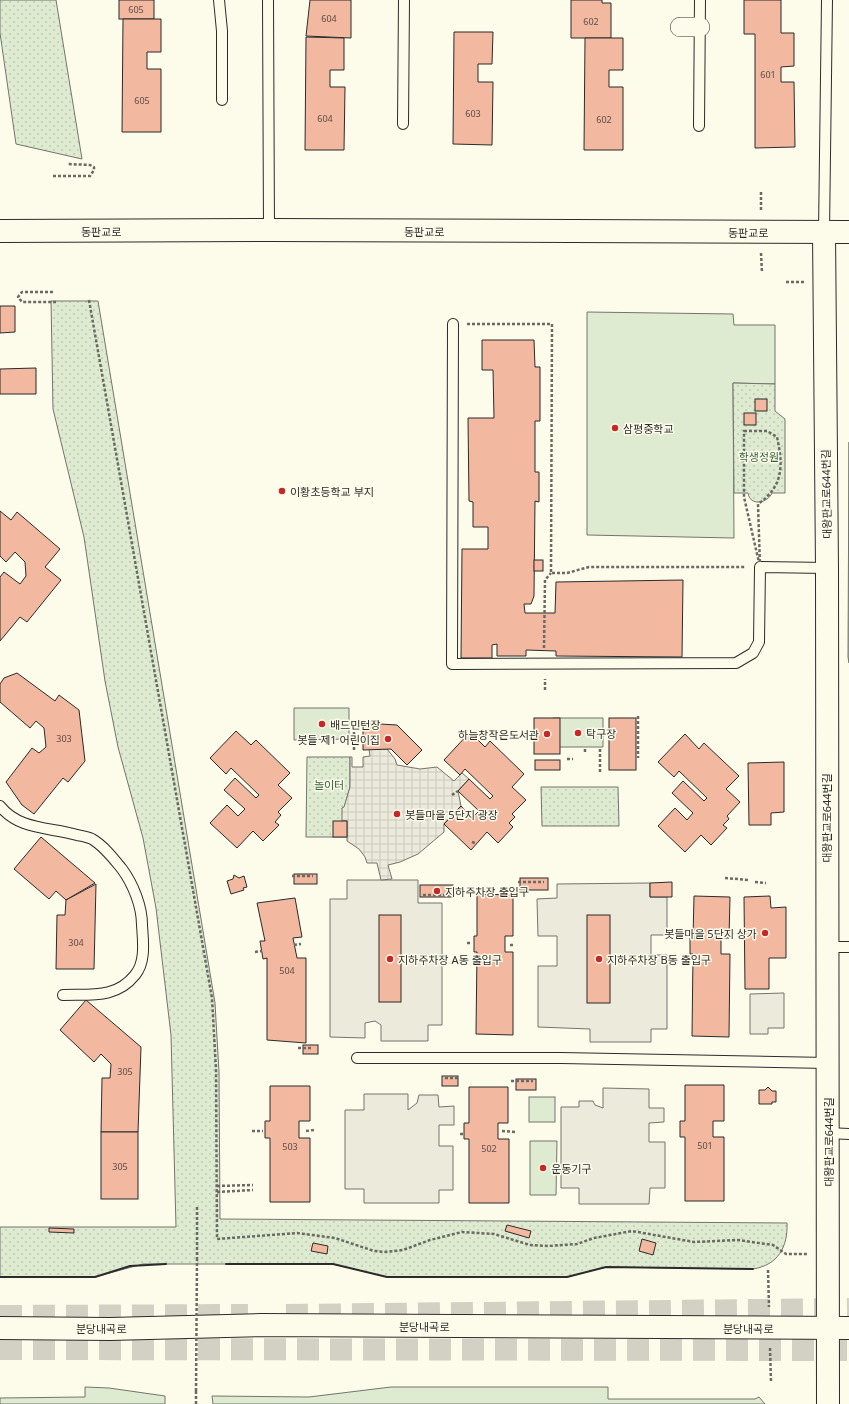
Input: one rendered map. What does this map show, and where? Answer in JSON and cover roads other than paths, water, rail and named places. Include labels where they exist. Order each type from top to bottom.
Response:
[{"type":"main road","name":"동판교로","points":[[0,231],[270,230],[849,232]]},
{"type":"main road","name":"대왕판교로644번길","points":[[824,232],[827,568],[828,1404]]},
{"type":"main road","name":"분당내곡로","points":[[0,1328],[110,1329],[261,1325],[849,1328]]},
{"type":"street","points":[[680,27],[700,27]]},
{"type":"lane","points":[[219,0],[222,31],[222,100]]},
{"type":"lane","points":[[268,0],[270,230]]},
{"type":"lane","points":[[403,124],[404,0]]},
{"type":"lane","points":[[699,126],[700,0]]},
{"type":"lane","points":[[824,232],[827,0]]},
{"type":"lane","points":[[453,324],[452,664],[730,664],[740,662],[753,653],[759,642],[760,567],[827,568]]},
{"type":"lane","points":[[0,806],[6,813],[24,824],[91,839],[110,854],[126,874],[137,897],[142,920],[143,941],[142,961],[137,974],[125,987],[110,993],[63,995]]},
{"type":"lane","points":[[827,947],[849,947]]},
{"type":"lane","points":[[357,1058],[561,1058],[828,1063]]},
{"type":"lane","points":[[828,1133],[849,1134]]},
{"type":"tunnel","points":[[286,1315],[849,1309]]},
{"type":"tunnel","points":[[0,1316],[248,1315]]},
{"type":"tunnel","points":[[0,1349],[849,1350]]},
{"type":"place","name":"삼평중학교","points":[[615,428]]},
{"type":"place","name":"이황초등학교 부지","points":[[282,491]]},
{"type":"place","name":"배드민턴장","points":[[322,724]]},
{"type":"place","name":"탁구장","points":[[578,733]]},
{"type":"place","name":"하늘창작은도서관","points":[[547,734]]},
{"type":"place","name":"봇들 제1 어린이집","points":[[388,739]]},
{"type":"place","name":"봇들마을 5단지 광장","points":[[397,814]]},
{"type":"place","name":"지하주차장 출입구","points":[[437,891]]},
{"type":"place","name":"봇들마을 5단지 상가","points":[[765,933]]},
{"type":"place","name":"지하주차장 A동 출입구","points":[[390,959]]},
{"type":"place","name":"지하주차장 B동 출입구","points":[[599,959]]},
{"type":"place","name":"운동기구","points":[[543,1168]]},
{"type":"park label","name":"학생정원","points":[[759,456]]},
{"type":"park label","name":"놀이터","points":[[329,784]]}]
